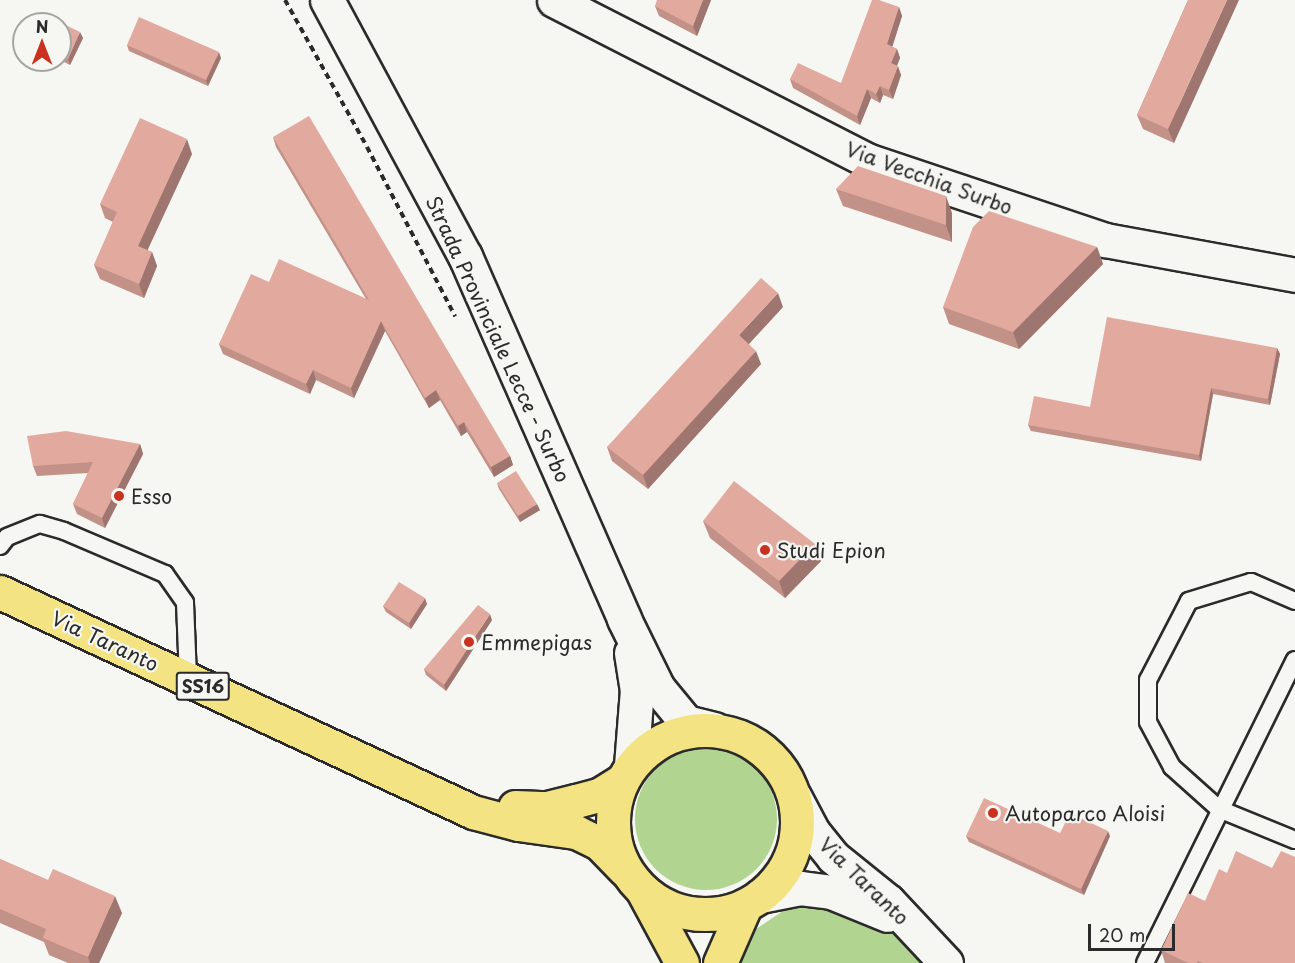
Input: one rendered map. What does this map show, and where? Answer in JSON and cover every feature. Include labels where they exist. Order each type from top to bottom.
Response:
[{"type":"main road","name":"Via Taranto","points":[[0,592],[473,812],[518,824],[576,832],[599,843],[634,881],[670,908],[695,914],[712,914],[752,901],[773,885],[790,860],[798,823],[794,796],[784,773],[760,747],[739,735],[714,729],[675,734],[645,751],[626,773],[599,795],[547,808],[518,808],[474,801],[406,780]]},
{"type":"main road","points":[[626,773],[613,807],[613,836],[634,881],[682,963]]},
{"type":"main road","points":[[720,963],[752,901]]},
{"type":"street","name":"Strada Provinciale Lecce - Surbo","points":[[327,0],[465,256],[624,620],[658,688],[670,706],[686,722],[714,729]]},
{"type":"street","name":"Via Vecchia Surbo","points":[[554,0],[869,161],[1105,240],[1295,275]]},
{"type":"street","name":"Strada Provinciale Lecce - Surbo","points":[[624,620],[637,689],[626,773]]},
{"type":"street","name":"Via Taranto","points":[[794,796],[813,832],[833,857],[888,901],[946,963]]},
{"type":"street","name":"Via Taranto","points":[[752,901],[800,888],[831,892],[885,913],[918,933]]},
{"type":"lane","points":[[0,546],[7,537],[40,524],[64,531],[165,574],[185,603],[188,679]]},
{"type":"lane","points":[[1295,601],[1251,582],[1189,601],[1148,680],[1148,722],[1172,767],[1219,809],[1295,840]]},
{"type":"lane","points":[[1145,963],[1219,809],[1295,660]]},
{"type":"path","points":[[285,0],[367,147],[460,326]]},
{"type":"green space","points":[[706,748],[733,753],[756,769],[772,792],[777,819],[772,846],[756,869],[733,885],[706,890],[679,885],[656,869],[640,846],[635,819],[640,792],[656,769],[679,753]]},
{"type":"green space","points":[[805,902],[873,919],[893,934],[920,963],[736,963],[750,933],[786,909]]},
{"type":"building","points":[[657,0],[703,0],[693,26],[655,6]]},
{"type":"building","points":[[872,0],[899,7],[887,44],[897,49],[891,63],[898,66],[889,90],[880,86],[876,94],[867,89],[857,116],[790,79],[798,63],[841,83]]},
{"type":"building","points":[[1188,0],[1227,0],[1168,129],[1137,115]]},
{"type":"building","points":[[139,17],[219,52],[206,80],[127,45]]},
{"type":"building","points":[[72,28],[80,32],[72,50]]},
{"type":"building","points":[[309,116],[510,456],[491,467],[464,422],[458,426],[436,390],[425,398],[381,321],[351,388],[313,370],[306,384],[219,344],[251,274],[269,282],[279,259],[369,300],[273,137]]},
{"type":"building","points":[[140,118],[187,139],[138,246],[152,252],[139,284],[94,265],[117,212],[100,204]]},
{"type":"building","points":[[858,166],[946,196],[946,225],[836,189]]},
{"type":"building","points":[[989,211],[1097,247],[1013,332],[943,307],[973,227]]},
{"type":"building","points":[[761,278],[778,293],[739,335],[756,351],[643,475],[607,447]]},
{"type":"building","points":[[1107,317],[1277,348],[1268,399],[1211,388],[1199,455],[1028,425],[1034,396],[1090,407]]},
{"type":"building","points":[[66,431],[140,444],[102,518],[73,504],[93,462],[33,466],[27,436]]},
{"type":"building","points":[[516,471],[537,504],[518,516],[497,483]]},
{"type":"building","name":"Studi Epion","points":[[734,481],[815,544],[779,581],[703,521]]},
{"type":"building","points":[[399,582],[425,598],[409,623],[383,606]]},
{"type":"building","points":[[478,605],[490,614],[444,685],[424,669]]},
{"type":"building","points":[[984,798],[1060,833],[1070,813],[1108,831],[1081,889],[966,836]]},
{"type":"building","points":[[1236,851],[1272,868],[1281,851],[1295,857],[1295,963],[1203,963],[1198,961],[1188,963],[1161,950],[1188,893],[1205,901],[1219,869],[1227,873]]},
{"type":"building","points":[[0,859],[48,880],[53,869],[115,896],[88,957],[43,938],[46,929],[0,909]]},
{"type":"place","name":"Esso","points":[[119,496]]},
{"type":"place","name":"Studi Epion","points":[[765,550]]},
{"type":"place","name":"Emmepigas","points":[[469,642]]},
{"type":"place","name":"Autoparco Aloisi","points":[[993,813]]}]
